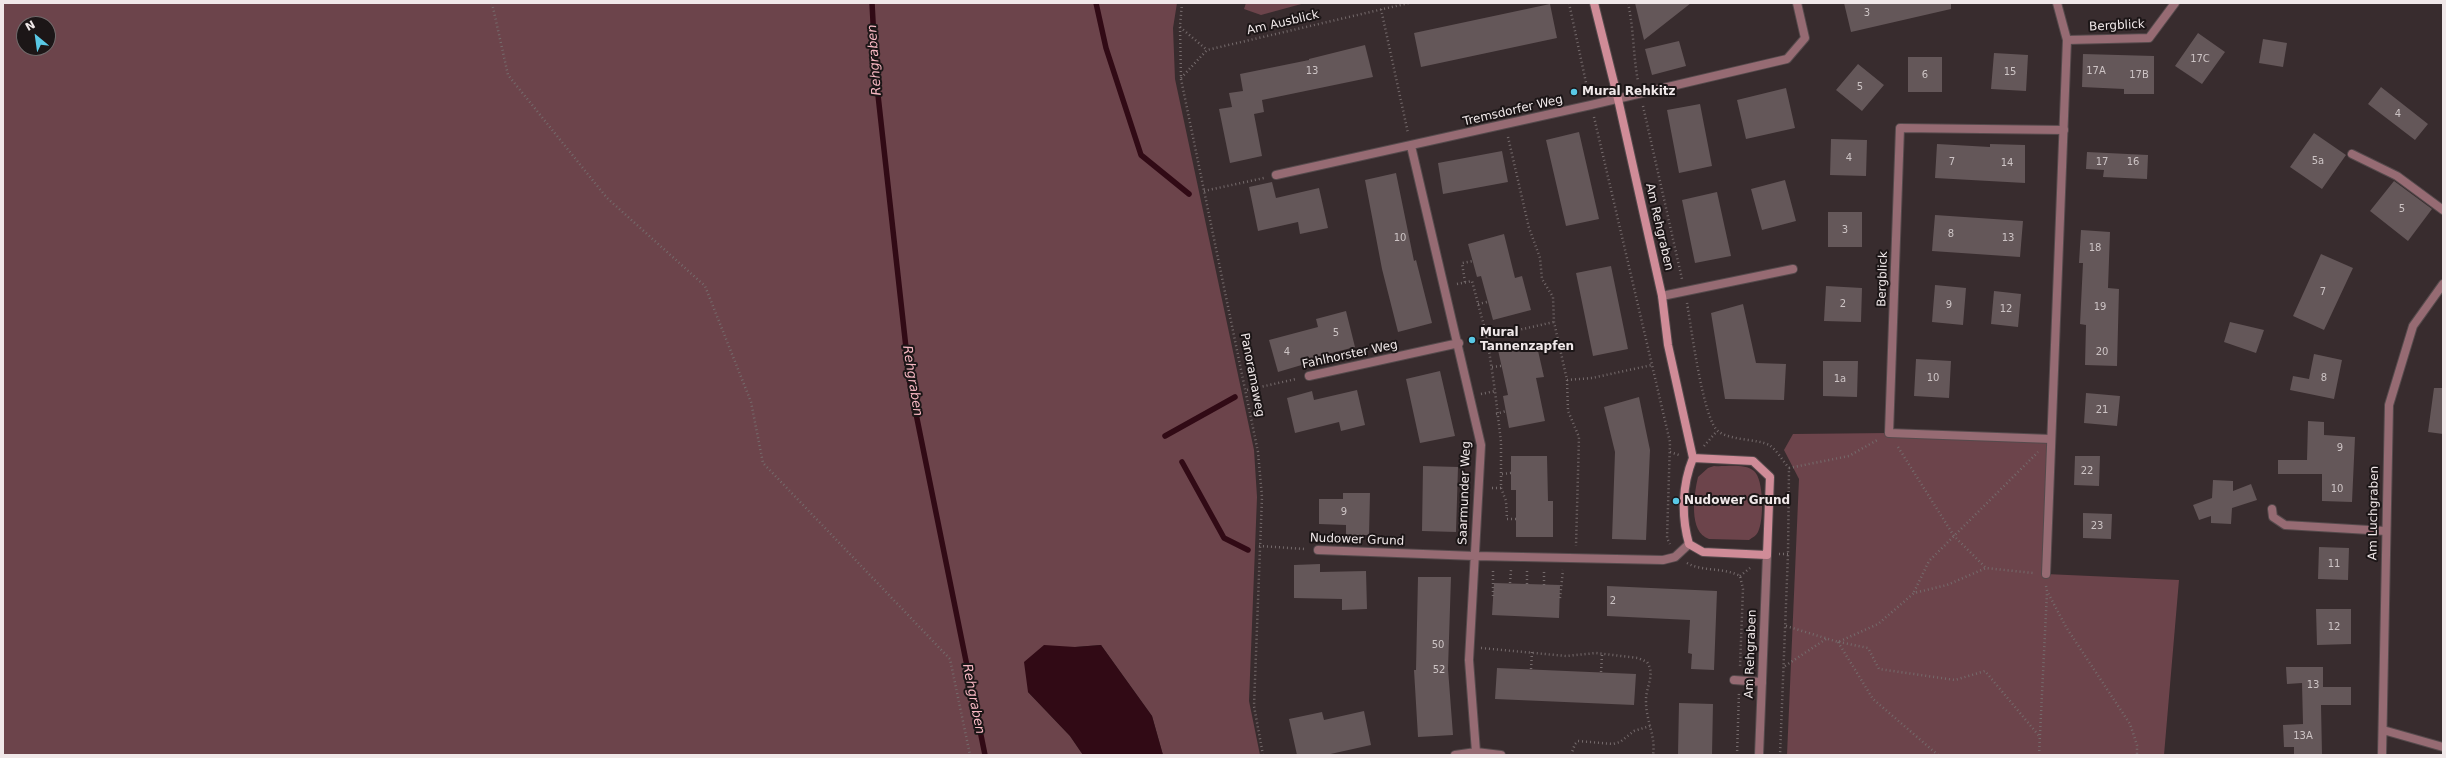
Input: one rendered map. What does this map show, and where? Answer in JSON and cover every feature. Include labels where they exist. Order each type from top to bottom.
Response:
[{"type":"street","name":"Am Rehgraben","points":[[1594,3],[1618,99],[1662,296],[1668,345],[1693,458],[1753,461],[1770,477],[1760,755]]},
{"type":"street","name":"Tremsdorfer Weg","points":[[1276,175],[1411,146],[1787,59],[1805,38],[1797,3]]},
{"type":"street","points":[[2046,574],[2068,40],[2057,3]]},
{"type":"street","name":"Bergblick","points":[[2068,40],[2149,38],[2176,3]]},
{"type":"street","name":"Bergblick","points":[[1889,433],[1900,128],[2064,130]]},
{"type":"street","name":"Saarmunder Weg","points":[[1411,146],[1446,287],[1481,446],[1470,648],[1476,752]]},
{"type":"street","points":[[2352,154],[2397,176],[2443,210]]},
{"type":"street","points":[[1662,296],[1793,268]]},
{"type":"street","name":"Am Luchgraben","points":[[2382,755],[2389,405],[2413,326],[2443,284]]},
{"type":"street","name":"Fahlhorster Weg","points":[[1309,376],[1459,343]]},
{"type":"street","points":[[1889,433],[2051,440]]},
{"type":"street","points":[[1693,458],[1686,474],[1683,523],[1689,544],[1703,552],[1767,555]]},
{"type":"street","points":[[2272,509],[2273,517],[2285,525],[2386,531]]},
{"type":"street","name":"Nudower Grund","points":[[1318,550],[1475,556],[1663,560],[1675,556],[1689,544]]},
{"type":"street","points":[[1737,680],[1762,682]]},
{"type":"street","points":[[2383,730],[2443,747]]},
{"type":"street","points":[[1455,755],[1476,752],[1501,755]]},
{"type":"path","points":[[492,3],[508,75],[607,198],[705,286],[751,402],[762,464],[950,659],[970,755]]},
{"type":"path","name":"Panoramaweg","points":[[1182,3],[1180,26],[1181,78],[1247,390],[1258,452],[1262,497],[1254,706],[1263,755]]},
{"type":"path","name":"Am Ausblick","points":[[1207,50],[1409,3]]},
{"type":"path","points":[[1568,3],[1670,442],[1667,538],[1675,556],[1694,567],[1729,570],[1740,576],[1743,589],[1737,680],[1737,755]]},
{"type":"path","points":[[1628,3],[1634,28],[1635,66],[1640,93],[1685,292],[1704,402],[1710,420],[1717,431]]},
{"type":"path","points":[[1381,10],[1411,146]]},
{"type":"path","points":[[1180,26],[1207,50],[1181,78]]},
{"type":"path","points":[[1511,150],[1529,228],[1540,258],[1542,279],[1553,297],[1554,322],[1567,380],[1568,411],[1578,436],[1576,537]]},
{"type":"path","points":[[1204,191],[1276,175]]},
{"type":"path","points":[[1465,282],[1462,263],[1472,261]]},
{"type":"path","points":[[1446,287],[1472,281],[1487,337],[1492,367],[1502,474],[1501,488],[1506,501],[1507,518],[1517,519]]},
{"type":"path","points":[[1478,304],[1487,302]]},
{"type":"path","points":[[1487,337],[1554,322]]},
{"type":"path","points":[[1567,380],[1592,378],[1652,365]]},
{"type":"path","points":[[1492,367],[1501,366]]},
{"type":"path","name":"Fahlhorster Weg","points":[[1247,390],[1309,376]]},
{"type":"path","points":[[1471,397],[1495,390]]},
{"type":"path","points":[[1496,414],[1506,411]]},
{"type":"path","points":[[1789,468],[1849,456],[1889,433],[1954,536],[1986,568]]},
{"type":"path","points":[[1838,642],[1878,624],[1914,593],[1929,561],[2051,440]]},
{"type":"path","points":[[1502,474],[1511,472]]},
{"type":"path","points":[[1479,489],[1501,488]]},
{"type":"path","name":"Nudower Grund","points":[[1259,546],[1318,550]]},
{"type":"path","points":[[1493,596],[1494,556]]},
{"type":"path","points":[[1560,598],[1563,558]]},
{"type":"path","points":[[1914,593],[1947,585],[1986,568],[2046,574],[2047,591],[2038,754]]},
{"type":"path","points":[[2047,591],[2066,627],[2130,724],[2138,745],[2137,755]]},
{"type":"path","points":[[1786,626],[1826,639],[1868,648],[1879,669],[1955,680],[1985,671],[2040,737]]},
{"type":"path","points":[[1784,666],[1826,639]]},
{"type":"path","points":[[1838,642],[1873,699],[1938,755]]},
{"type":"path","points":[[1470,648],[1566,656],[1590,653],[1638,658],[1649,665],[1652,674],[1645,700],[1653,739],[1653,755]]},
{"type":"path","points":[[1532,652],[1532,669]]},
{"type":"path","points":[[1601,672],[1602,655]]},
{"type":"path","points":[[1571,755],[1574,744],[1578,741],[1613,744],[1620,742],[1634,731],[1650,726]]},
{"type":"shaded area","points":[[3,3],[1177,3],[1173,28],[1175,79],[1254,450],[1257,497],[1249,701],[1260,755],[1163,755],[1152,716],[1101,645],[1075,647],[1028,692],[1070,736],[1083,755],[3,755]]},
{"type":"shaded area","points":[[1246,3],[1305,3],[1261,15],[1244,9]]},
{"type":"shaded area","points":[[1889,433],[2051,439],[2046,574],[2179,580],[2164,755],[1787,755],[1799,479],[1784,450],[1793,434]]},
{"type":"shaded area","points":[[1714,466],[1745,467],[1754,471],[1757,475],[1760,482],[1762,500],[1761,519],[1760,527],[1757,533],[1749,540],[1709,539],[1702,535],[1698,529],[1695,521],[1694,502],[1698,477],[1708,468]]},
{"type":"shaded area","points":[[1044,645],[1075,647],[1101,645],[1152,716],[1163,755],[1083,755],[1070,736],[1028,692],[1024,662]]},
{"type":"building","points":[[1635,3],[1691,3],[1644,40]]},
{"type":"building","points":[[1844,3],[1951,3],[1951,9],[1851,32]]},
{"type":"building","points":[[1550,4],[1557,38],[1421,67],[1414,33]]},
{"type":"building","points":[[2198,33],[2225,52],[2202,84],[2175,66]]},
{"type":"building","points":[[2263,39],[2287,43],[2283,67],[2259,63]]},
{"type":"building","points":[[1679,41],[1686,66],[1652,75],[1645,49]]},
{"type":"building","points":[[1365,45],[1373,77],[1262,100],[1264,112],[1254,114],[1262,156],[1230,163],[1219,109],[1232,107],[1229,93],[1243,91],[1240,74],[1309,60]]},
{"type":"building","points":[[1994,53],[2028,55],[2026,91],[1991,89]]},
{"type":"building","points":[[2083,54],[2154,56],[2154,94],[2124,94],[2124,89],[2082,87]]},
{"type":"building","points":[[1908,57],[1942,57],[1942,92],[1908,92]]},
{"type":"building","points":[[1858,64],[1884,85],[1862,111],[1836,90]]},
{"type":"building","points":[[2381,87],[2428,124],[2415,140],[2368,104]]},
{"type":"building","points":[[1786,88],[1795,128],[1746,139],[1737,100]]},
{"type":"building","points":[[1700,104],[1712,166],[1679,173],[1667,110]]},
{"type":"building","points":[[1579,132],[1599,219],[1566,226],[1546,140]]},
{"type":"building","points":[[2314,133],[2346,155],[2322,189],[2290,167]]},
{"type":"building","points":[[1831,139],[1867,140],[1866,176],[1830,175]]},
{"type":"building","points":[[1937,144],[1990,147],[1990,144],[2025,145],[2025,183],[1935,178]]},
{"type":"building","points":[[1502,151],[1508,182],[1443,194],[1438,163]]},
{"type":"building","points":[[2087,152],[2148,155],[2147,179],[2103,177],[2104,170],[2086,169]]},
{"type":"building","points":[[1396,173],[1414,261],[1416,260],[1432,323],[1398,332],[1382,269],[1365,180]]},
{"type":"building","points":[[1785,180],[1796,221],[1762,230],[1751,189]]},
{"type":"building","points":[[2394,181],[2432,209],[2408,241],[2370,211]]},
{"type":"building","points":[[1272,182],[1276,198],[1319,188],[1328,228],[1300,234],[1298,222],[1258,231],[1249,187]]},
{"type":"building","points":[[1717,192],[1731,256],[1695,263],[1682,200]]},
{"type":"building","points":[[1828,212],[1862,212],[1862,247],[1828,247]]},
{"type":"building","points":[[1935,215],[2023,221],[2020,257],[1932,251]]},
{"type":"building","points":[[2081,230],[2110,232],[2108,288],[2119,289],[2117,366],[2085,365],[2086,325],[2080,324],[2083,263],[2079,263]]},
{"type":"building","points":[[1504,234],[1515,278],[1522,276],[1531,310],[1493,320],[1481,276],[1477,277],[1468,244]]},
{"type":"building","points":[[2321,254],[2353,268],[2324,330],[2293,316]]},
{"type":"building","points":[[1611,266],[1628,349],[1593,356],[1576,273]]},
{"type":"building","points":[[1935,285],[1966,288],[1963,325],[1932,322]]},
{"type":"building","points":[[1826,286],[1862,288],[1861,322],[1824,321]]},
{"type":"building","points":[[1994,291],[2021,294],[2018,327],[1991,324]]},
{"type":"building","points":[[1743,304],[1756,363],[1786,364],[1784,400],[1725,399],[1711,313]]},
{"type":"building","points":[[1346,311],[1355,347],[1304,360],[1305,364],[1278,372],[1269,340],[1318,327],[1316,319]]},
{"type":"building","points":[[2230,322],[2264,330],[2256,353],[2224,342]]},
{"type":"building","points":[[1536,342],[1544,377],[1536,378],[1545,421],[1509,428],[1503,396],[1508,395],[1498,350]]},
{"type":"building","points":[[2314,354],[2342,360],[2334,399],[2290,390],[2293,376],[2309,379]]},
{"type":"building","points":[[1916,359],[1951,361],[1949,398],[1914,396]]},
{"type":"building","points":[[1823,361],[1858,361],[1857,397],[1823,396]]},
{"type":"building","points":[[1440,371],[1455,436],[1420,443],[1406,379]]},
{"type":"building","points":[[2434,388],[2443,388],[2443,434],[2428,432]]},
{"type":"building","points":[[1357,390],[1365,425],[1341,431],[1339,422],[1295,433],[1287,398],[1312,391],[1314,400]]},
{"type":"building","points":[[2086,393],[2120,396],[2117,426],[2084,423]]},
{"type":"building","points":[[1639,397],[1650,450],[1646,540],[1612,539],[1615,452],[1604,407]]},
{"type":"building","points":[[2308,421],[2324,422],[2324,435],[2355,437],[2352,502],[2322,501],[2322,474],[2278,474],[2278,460],[2307,460]]},
{"type":"building","points":[[1511,456],[1547,456],[1548,501],[1553,501],[1553,537],[1516,537],[1516,490],[1511,490]]},
{"type":"building","points":[[2075,456],[2100,456],[2099,486],[2074,485]]},
{"type":"building","points":[[1423,466],[1458,467],[1456,532],[1422,531]]},
{"type":"building","points":[[2213,480],[2233,481],[2233,491],[2251,484],[2257,500],[2232,508],[2231,524],[2211,523],[2211,516],[2199,520],[2193,505],[2212,498]]},
{"type":"building","points":[[1343,493],[1370,493],[1369,535],[1346,535],[1346,525],[1319,524],[1319,499],[1343,499]]},
{"type":"building","points":[[2083,513],[2112,514],[2111,539],[2083,538]]},
{"type":"building","points":[[2319,547],[2349,548],[2348,580],[2318,579]]},
{"type":"building","points":[[1320,564],[1320,572],[1366,571],[1367,609],[1342,610],[1342,599],[1294,598],[1294,565]]},
{"type":"building","points":[[1418,577],[1451,577],[1448,669],[1453,735],[1418,737],[1414,670],[1416,670]]},
{"type":"building","points":[[1494,583],[1560,585],[1559,618],[1492,615]]},
{"type":"building","points":[[1607,586],[1717,591],[1714,670],[1691,669],[1692,654],[1688,653],[1690,620],[1607,616]]},
{"type":"building","points":[[2316,609],[2351,609],[2351,644],[2317,645]]},
{"type":"building","points":[[2286,667],[2323,667],[2323,687],[2351,687],[2351,705],[2321,705],[2322,755],[2294,755],[2294,747],[2284,747],[2283,725],[2303,724],[2302,683],[2287,684]]},
{"type":"building","points":[[1497,668],[1636,674],[1634,705],[1495,699]]},
{"type":"building","points":[[1679,703],[1713,704],[1712,755],[1678,755]]},
{"type":"building","points":[[1364,711],[1371,745],[1326,755],[1297,755],[1289,719],[1322,712],[1324,720]]},
{"type":"waterway","name":"Rehgraben","points":[[872,3],[876,77],[910,384],[985,755]]},
{"type":"waterway","points":[[1096,3],[1106,48],[1141,155],[1189,194]]},
{"type":"waterway","points":[[1165,436],[1235,397]]},
{"type":"waterway","points":[[1182,462],[1224,538],[1248,550]]},
{"type":"place","name":"Mural Rehkitz","points":[[1574,92]]},
{"type":"place","name":"Mural Tannenzapfen","points":[[1472,340]]},
{"type":"place","name":"Nudower Grund","points":[[1676,501]]}]
